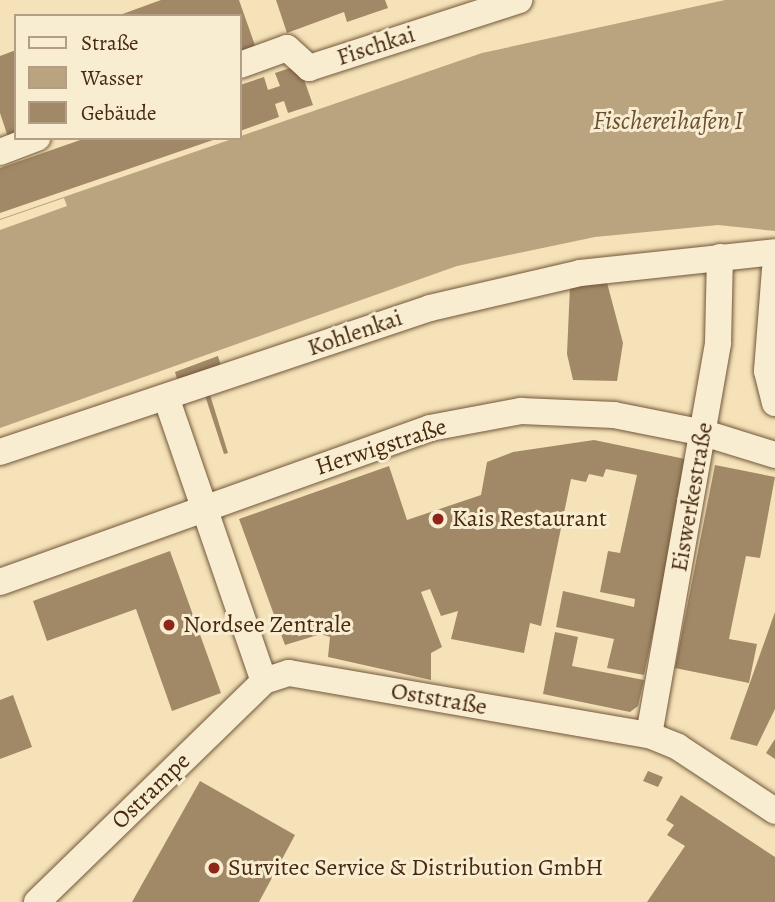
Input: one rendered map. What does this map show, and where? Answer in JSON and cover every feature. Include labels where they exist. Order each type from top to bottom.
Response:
[{"type":"street","name":"Fischkai","points":[[242,64],[287,48],[309,68],[519,0]]},
{"type":"street","points":[[1,151],[31,140]]},
{"type":"street","name":"Kohlenkai","points":[[0,453],[430,308],[580,273],[775,252]]},
{"type":"street","name":"Eiswerkestraße","points":[[649,735],[718,343],[720,257]]},
{"type":"street","points":[[775,269],[767,371],[775,403]]},
{"type":"street","points":[[166,397],[264,681]]},
{"type":"street","name":"Herwigstraße","points":[[0,582],[430,428],[521,411],[614,415],[704,433],[775,455]]},
{"type":"street","name":"Oststraße","points":[[264,681],[289,673],[649,735],[678,747],[775,811]]},
{"type":"street","name":"Ostrampe","points":[[37,902],[264,681]]},
{"type":"water","name":"Fischereihafen I","points":[[725,0],[775,0],[775,231],[718,225],[595,237],[457,266],[0,428],[0,219],[229,140],[242,140],[242,136],[482,53]]},
{"type":"pier","points":[[64,198],[67,206],[0,230],[0,220]]},
{"type":"building","points":[[161,0],[239,0],[258,54],[242,59],[242,14],[122,14]]},
{"type":"building","points":[[276,0],[385,0],[388,8],[347,22],[344,12],[287,33]]},
{"type":"building","points":[[14,51],[14,139],[9,140],[0,113],[0,56]]},
{"type":"building","points":[[299,65],[313,105],[288,113],[284,101],[275,104],[279,117],[242,130],[242,84],[264,77],[268,90],[280,86],[275,73]]},
{"type":"building","points":[[80,140],[213,140],[0,213],[0,168]]},
{"type":"building","points":[[605,275],[623,343],[617,381],[573,380],[567,354],[570,286]]},
{"type":"building","points":[[218,356],[221,366],[203,372],[228,453],[224,454],[198,374],[178,382],[175,372]]},
{"type":"building","points":[[594,440],[690,460],[644,675],[607,668],[614,639],[556,627],[563,591],[634,607],[635,599],[600,592],[608,551],[620,553],[637,475],[606,469],[603,477],[589,474],[586,482],[571,479],[541,626],[530,623],[524,653],[451,639],[458,611],[441,616],[430,589],[421,592],[442,647],[431,653],[431,680],[328,657],[330,637],[321,634],[285,645],[239,519],[389,466],[407,520],[481,495],[487,462],[513,452]]},
{"type":"building","points":[[715,465],[775,477],[760,558],[746,556],[729,639],[757,644],[749,683],[675,668]]},
{"type":"building","name":"Nordsee Zentrale","points":[[170,551],[221,693],[172,711],[136,609],[47,641],[33,601]]},
{"type":"building","points":[[775,612],[775,709],[757,746],[730,739]]},
{"type":"building","points":[[555,632],[578,637],[572,666],[644,680],[638,706],[630,712],[543,694]]},
{"type":"building","points":[[13,695],[32,747],[0,759],[0,700]]},
{"type":"building","points":[[775,739],[775,759],[766,753]]},
{"type":"building","points":[[648,771],[663,777],[658,787],[643,781]]},
{"type":"building","name":"Survitec Service & Distribution GmbH","points":[[200,781],[295,835],[259,902],[132,902]]},
{"type":"building","points":[[681,795],[775,857],[775,902],[647,902],[685,846],[667,835],[674,825],[666,820]]},
{"type":"place","name":"Kais Restaurant","points":[[438,519]]},
{"type":"place","name":"Nordsee Zentrale","points":[[169,625]]},
{"type":"place","name":"Survitec Service & Distribution GmbH","points":[[214,868]]}]
